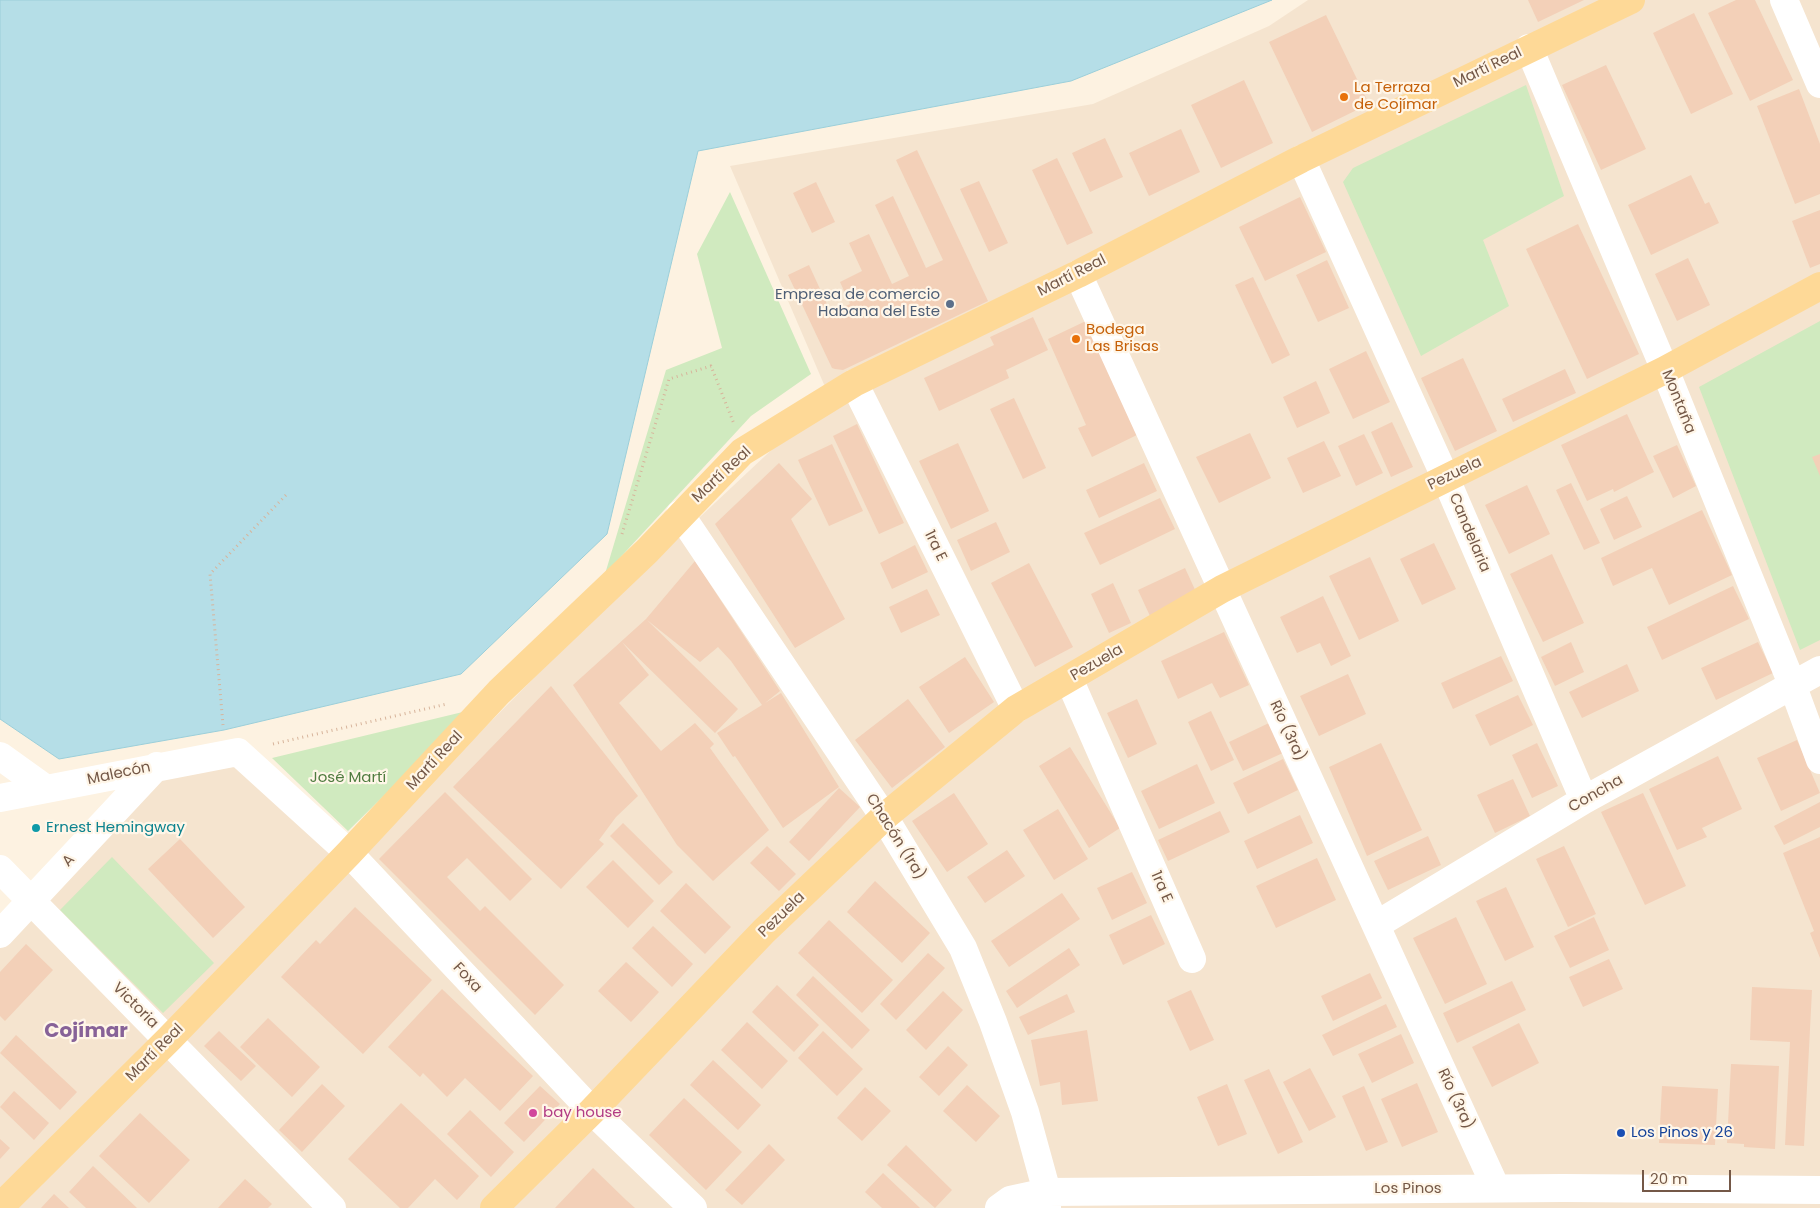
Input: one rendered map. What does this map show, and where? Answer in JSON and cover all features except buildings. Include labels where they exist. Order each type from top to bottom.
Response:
[{"type":"main road","name":"Martí Real","points":[[0,1207],[169,1039],[349,853],[499,692],[646,551],[742,452],[854,383],[1078,274],[1301,159],[1631,0]]},
{"type":"main road","name":"Pezuela","points":[[494,1208],[592,1111],[764,932],[884,817],[1016,710],[1222,589],[1665,370],[1820,286]]},
{"type":"street","points":[[1784,0],[1820,84]]},
{"type":"street","name":"Montaña","points":[[1529,48],[1665,370],[1792,684],[1820,760]]},
{"type":"street","name":"Candelaria","points":[[1301,159],[1446,479],[1584,800]]},
{"type":"street","name":"Río (3ra)","points":[[1078,274],[1496,1188]]},
{"type":"street","name":"1ra E","points":[[854,383],[1016,710]]},
{"type":"street","name":"Chacón (1ra)","points":[[680,514],[884,817],[963,948],[994,1022],[1025,1112],[1047,1200]]},
{"type":"street","name":"Concha","points":[[1376,925],[1584,800],[1820,670]]},
{"type":"street","name":"1ra E","points":[[1069,678],[1192,959]]},
{"type":"street","name":"Malecón","points":[[0,798],[157,766],[231,741]]},
{"type":"street","name":"Foxa","points":[[231,741],[349,853],[592,1111],[693,1208]]},
{"type":"street","points":[[0,756],[46,789]]},
{"type":"street","name":"A","points":[[0,934],[32,902],[157,766]]},
{"type":"street","name":"Victoria","points":[[0,869],[169,1039],[332,1208]]},
{"type":"street","name":"Los Pinos","points":[[999,1208],[1010,1200],[1496,1188],[1563,1198],[1820,1190]]},
{"type":"path","points":[[620,540],[670,379],[711,366],[734,425],[728,432]]},
{"type":"path","points":[[286,495],[210,574],[231,741],[450,704]]},
{"type":"shaded area","name":"Cojímar","points":[[1308,0],[1820,0],[1820,1208],[0,1208],[0,933],[153,770],[231,754],[350,864],[604,607],[829,396],[730,166],[1093,104],[1269,26]]},
{"type":"green space","points":[[1526,85],[1564,196],[1483,240],[1509,306],[1421,356],[1343,182],[1353,168]]},
{"type":"green space","points":[[730,192],[811,374],[751,416],[605,574],[666,370],[722,348],[697,254]]},
{"type":"green space","points":[[1820,321],[1820,640],[1800,650],[1699,387]]},
{"type":"green space","name":"José Martí","points":[[471,710],[348,831],[272,758]]},
{"type":"green space","points":[[112,857],[214,963],[163,1013],[60,910]]},
{"type":"water","points":[[0,0],[1272,0],[1071,81],[698,151],[607,534],[461,674],[224,730],[59,759],[0,719]]},
{"type":"place","name":"La Terraza de Cojímar","points":[[1344,97]]},
{"type":"place","name":"Empresa de comercio Habana del Este","points":[[950,304]]},
{"type":"place","name":"Bodega Las Brisas","points":[[1076,339]]},
{"type":"place","name":"Ernest Hemingway","points":[[36,828]]},
{"type":"place","name":"bay house","points":[[533,1113]]},
{"type":"place","name":"Los Pinos y 26","points":[[1621,1133]]},
{"type":"district","name":"Cojímar","points":[[86,1032]]}]
